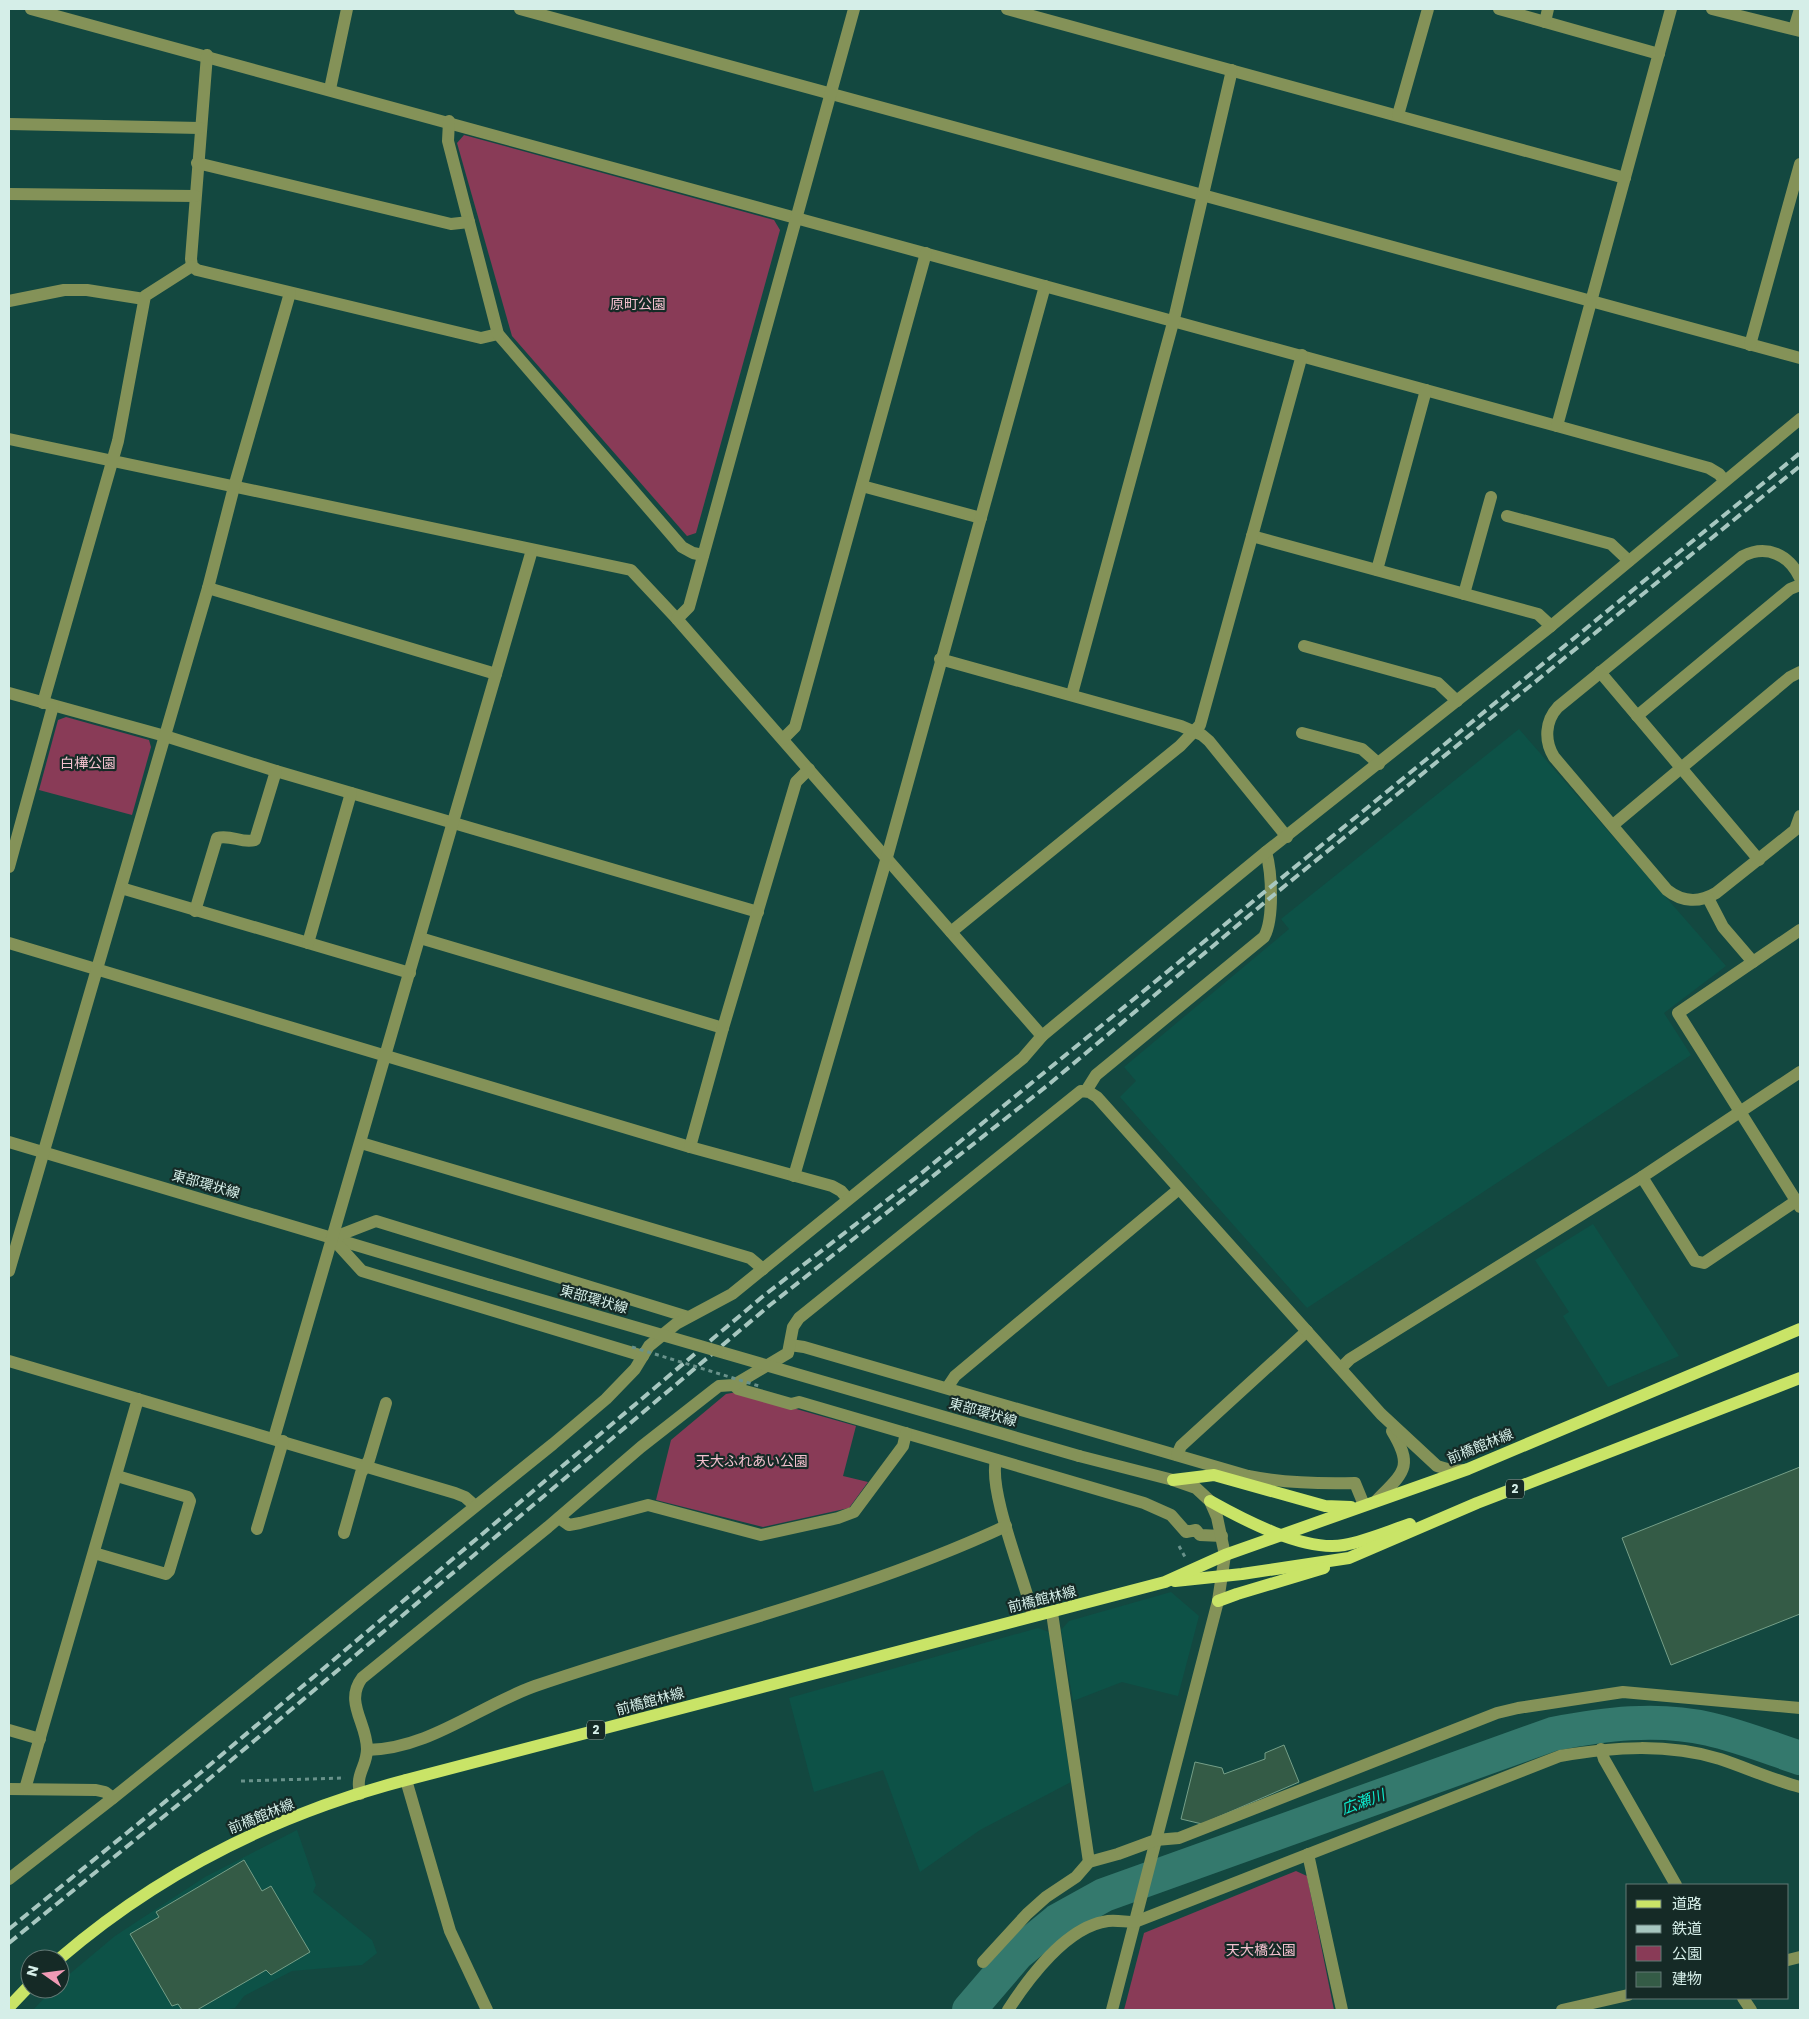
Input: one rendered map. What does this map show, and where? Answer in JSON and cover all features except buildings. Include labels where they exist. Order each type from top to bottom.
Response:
[{"type":"main road","name":"前橋館林線","points":[[70,1951],[137,1899],[212,1852],[247,1835],[360,1794],[406,1780],[1034,1616],[1052,1613],[1168,1581],[1226,1555],[1468,1469],[1800,1329]]},
{"type":"main road","name":"前橋館林線","points":[[1168,1581],[1223,1576],[1349,1558],[1477,1504],[1800,1378]]},
{"type":"main road","points":[[1173,1480],[1214,1475],[1325,1506],[1360,1506]]},
{"type":"main road","points":[[1210,1501],[1242,1519],[1285,1535],[1312,1543],[1343,1545],[1477,1504]]},
{"type":"main road","points":[[1218,1601],[1333,1565],[1349,1558]]},
{"type":"main road","points":[[9,2007],[20,1996]]},
{"type":"street","points":[[32,9],[797,216],[1045,286],[1174,319],[1709,468],[1719,474],[1725,481]]},
{"type":"street","points":[[330,90],[347,9]]},
{"type":"street","points":[[520,9],[1800,358]]},
{"type":"street","points":[[677,619],[689,607],[854,9]]},
{"type":"street","points":[[1007,9],[1625,178]]},
{"type":"street","points":[[1398,115],[1428,9]]},
{"type":"street","points":[[1499,9],[1659,54]]},
{"type":"street","points":[[1544,22],[1548,9]]},
{"type":"street","points":[[1557,426],[1671,9]]},
{"type":"street","points":[[1712,9],[1797,30],[1800,9]]},
{"type":"street","points":[[192,266],[197,163],[207,55]]},
{"type":"street","points":[[1072,694],[1174,319],[1232,70]]},
{"type":"street","points":[[449,122],[448,141],[498,334],[682,547],[693,553],[703,555]]},
{"type":"street","points":[[9,124],[200,128]]},
{"type":"street","points":[[197,163],[206,163],[451,224],[469,222]]},
{"type":"street","points":[[1750,345],[1800,164]]},
{"type":"street","points":[[9,194],[195,196]]},
{"type":"street","points":[[783,739],[795,727],[926,253]]},
{"type":"street","points":[[192,266],[197,270],[481,338],[498,334]]},
{"type":"street","points":[[9,867],[48,705],[113,460],[144,299],[148,293],[192,266]]},
{"type":"street","points":[[794,1176],[887,857],[940,659],[1045,286]]},
{"type":"street","points":[[9,301],[64,290],[87,290],[144,299]]},
{"type":"street","points":[[9,1271],[208,588],[234,487],[290,293]]},
{"type":"street","points":[[951,932],[1195,732],[1203,718],[1302,355]]},
{"type":"street","points":[[1378,570],[1426,390]]},
{"type":"street","points":[[9,1878],[113,1798],[606,1399],[635,1369],[649,1346],[676,1324],[722,1300],[763,1269],[1023,1058],[1042,1036],[1266,852],[1551,626],[1800,419]]},
{"type":"street","points":[[9,439],[630,570],[677,619],[1042,1036]]},
{"type":"street","points":[[862,486],[981,518]]},
{"type":"street","points":[[1464,594],[1491,497]]},
{"type":"street","points":[[1508,516],[1611,544],[1629,561]]},
{"type":"street","points":[[1252,536],[1538,614],[1551,626]]},
{"type":"street","points":[[257,1529],[278,1439],[332,1238],[532,550]]},
{"type":"street","points":[[1800,578],[1793,565],[1781,555],[1766,551],[1749,553],[1600,672],[1553,713],[1547,739],[1554,757],[1673,894],[1688,900],[1708,898],[1759,860],[1795,830],[1800,816]]},
{"type":"street","points":[[1637,716],[1790,589],[1800,585]]},
{"type":"street","points":[[208,588],[496,674]]},
{"type":"street","points":[[1304,646],[1438,682],[1457,701]]},
{"type":"street","points":[[940,659],[1072,694],[1195,732],[1209,742],[1287,837]]},
{"type":"street","points":[[1600,672],[1759,860]]},
{"type":"street","points":[[1613,825],[1790,678],[1800,672]]},
{"type":"street","points":[[9,693],[164,736],[276,772],[758,912]]},
{"type":"street","points":[[1302,733],[1362,749],[1379,764]]},
{"type":"street","points":[[690,1147],[796,782],[809,769]]},
{"type":"street","points":[[195,911],[217,838],[227,835],[246,841],[255,840],[276,772]]},
{"type":"street","points":[[308,943],[351,793]]},
{"type":"street","points":[[1086,1091],[1096,1075],[1264,938],[1269,927],[1270,912],[1270,868],[1266,852]]},
{"type":"street","points":[[121,888],[410,973]]},
{"type":"street","points":[[1708,898],[1723,927],[1753,962]]},
{"type":"street","points":[[1642,1177],[1695,1260],[1704,1264],[1798,1204],[1678,1013],[1800,930]]},
{"type":"street","points":[[420,938],[723,1028]]},
{"type":"street","points":[[9,943],[690,1147],[832,1186],[841,1191],[848,1199]]},
{"type":"street","points":[[1341,1368],[1350,1359],[1642,1177],[1800,1072]]},
{"type":"street","points":[[360,1794],[357,1782],[367,1750],[355,1704],[355,1689],[362,1678],[559,1518],[640,1448],[715,1389],[719,1386],[734,1385],[788,1353],[793,1327],[799,1318],[1077,1092],[1086,1091],[1097,1097],[1381,1414],[1437,1466],[1454,1471],[1468,1469]]},
{"type":"street","name":"東部環状線","points":[[9,1142],[490,1285],[1079,1456],[1173,1480],[1196,1488],[1210,1501]]},
{"type":"street","points":[[361,1143],[750,1258],[763,1269]]},
{"type":"street","points":[[947,1388],[955,1376],[1179,1189]]},
{"type":"street","points":[[332,1238],[376,1221],[688,1317]]},
{"type":"street","points":[[332,1238],[362,1270],[643,1356]]},
{"type":"street","points":[[1177,1455],[1181,1446],[1307,1331]]},
{"type":"street","points":[[790,1346],[804,1347],[1267,1480],[1313,1484],[1355,1482],[1360,1506]]},
{"type":"street","points":[[9,1361],[278,1439],[455,1493],[465,1497],[474,1505]]},
{"type":"street","points":[[734,1385],[738,1389],[791,1404],[799,1402],[1158,1508],[1170,1515],[1186,1532],[1196,1530],[1200,1535],[1222,1536]]},
{"type":"street","points":[[25,1789],[138,1399]]},
{"type":"street","points":[[344,1533],[361,1473],[365,1467],[386,1403]]},
{"type":"street","points":[[1377,1500],[1397,1481],[1405,1461],[1402,1448],[1381,1414]]},
{"type":"street","points":[[559,1518],[569,1525],[648,1505],[761,1535],[838,1518],[854,1512],[903,1446],[906,1434]]},
{"type":"street","points":[[996,1460],[994,1474],[1006,1526],[1034,1616]]},
{"type":"street","points":[[94,1553],[166,1574],[169,1571],[190,1501],[188,1497],[117,1476]]},
{"type":"street","points":[[1112,2010],[1223,1576],[1226,1555],[1222,1536],[1210,1501]]},
{"type":"street","points":[[367,1750],[391,1748],[414,1741],[534,1687],[901,1571],[1006,1526]]},
{"type":"street","points":[[1052,1613],[1089,1862]]},
{"type":"street","points":[[983,1962],[1046,1897],[1076,1877],[1089,1862],[1156,1840],[1179,1838],[1497,1713],[1623,1692],[1800,1708]]},
{"type":"street","points":[[9,1730],[40,1739]]},
{"type":"street","points":[[1008,2010],[1026,1982],[1072,1938],[1082,1931],[1108,1921],[1135,1922],[1560,1756],[1601,1749],[1651,1747],[1676,1750],[1719,1759],[1800,1787]]},
{"type":"street","points":[[1601,1749],[1604,1759],[1675,1884]]},
{"type":"street","points":[[406,1780],[450,1931],[487,2010]]},
{"type":"street","points":[[9,1789],[96,1790],[105,1792],[113,1798]]},
{"type":"street","points":[[1308,1854],[1342,2010]]},
{"type":"street","points":[[1562,2010],[1594,2007],[1626,1996]]},
{"type":"street","points":[[1743,1999],[1751,2010]]},
{"type":"path","points":[[632,1347],[759,1386]]},
{"type":"path","points":[[241,1782],[343,1778]]},
{"type":"shaded area","points":[[1519,729],[1726,966],[1664,1013],[1691,1055],[1307,1308],[1120,1097],[1136,1081],[1124,1067],[1289,929],[1281,919]]},
{"type":"shaded area","points":[[1593,1224],[1679,1356],[1608,1387],[1563,1316],[1569,1312],[1535,1260]]},
{"type":"shaded area","points":[[1171,1592],[1199,1616],[1178,1696],[1122,1682],[1073,1701],[1061,1630],[1069,1621]]},
{"type":"shaded area","points":[[1038,1628],[1049,1632],[1071,1782],[980,1830],[920,1872],[883,1770],[814,1792],[789,1698]]},
{"type":"shaded area","points":[[297,1830],[316,1885],[313,1892],[372,1940],[377,1953],[362,1965],[292,1971],[244,1996],[235,2008],[223,2010],[33,2010],[43,1999],[70,1999],[70,1974],[115,1936],[205,1877]]},
{"type":"green space","name":"原町公園","points":[[464,135],[774,220],[780,230],[696,533],[687,536],[512,336],[457,143]]},
{"type":"green space","name":"白樺公園","points":[[66,717],[149,740],[151,747],[132,815],[39,790],[58,720]]},
{"type":"green space","name":"天大ふれあい公園","points":[[737,1392],[856,1426],[843,1476],[868,1482],[849,1508],[763,1527],[656,1500],[671,1440],[726,1394]]},
{"type":"green space","name":"天大橋公園","points":[[1296,1871],[1307,1876],[1334,2010],[1124,2010],[1144,1933]]},
{"type":"waterway","name":"広瀬川","points":[[969,2010],[1017,1954],[1057,1921],[1104,1895],[1553,1734],[1631,1723],[1670,1723],[1721,1732],[1800,1758]]},
{"type":"railway","points":[[9,1929],[199,1774],[762,1297],[918,1176],[1800,453]]},
{"type":"railway","points":[[9,1943],[196,1790],[770,1305],[1048,1085],[1270,898],[1800,466]]}]
